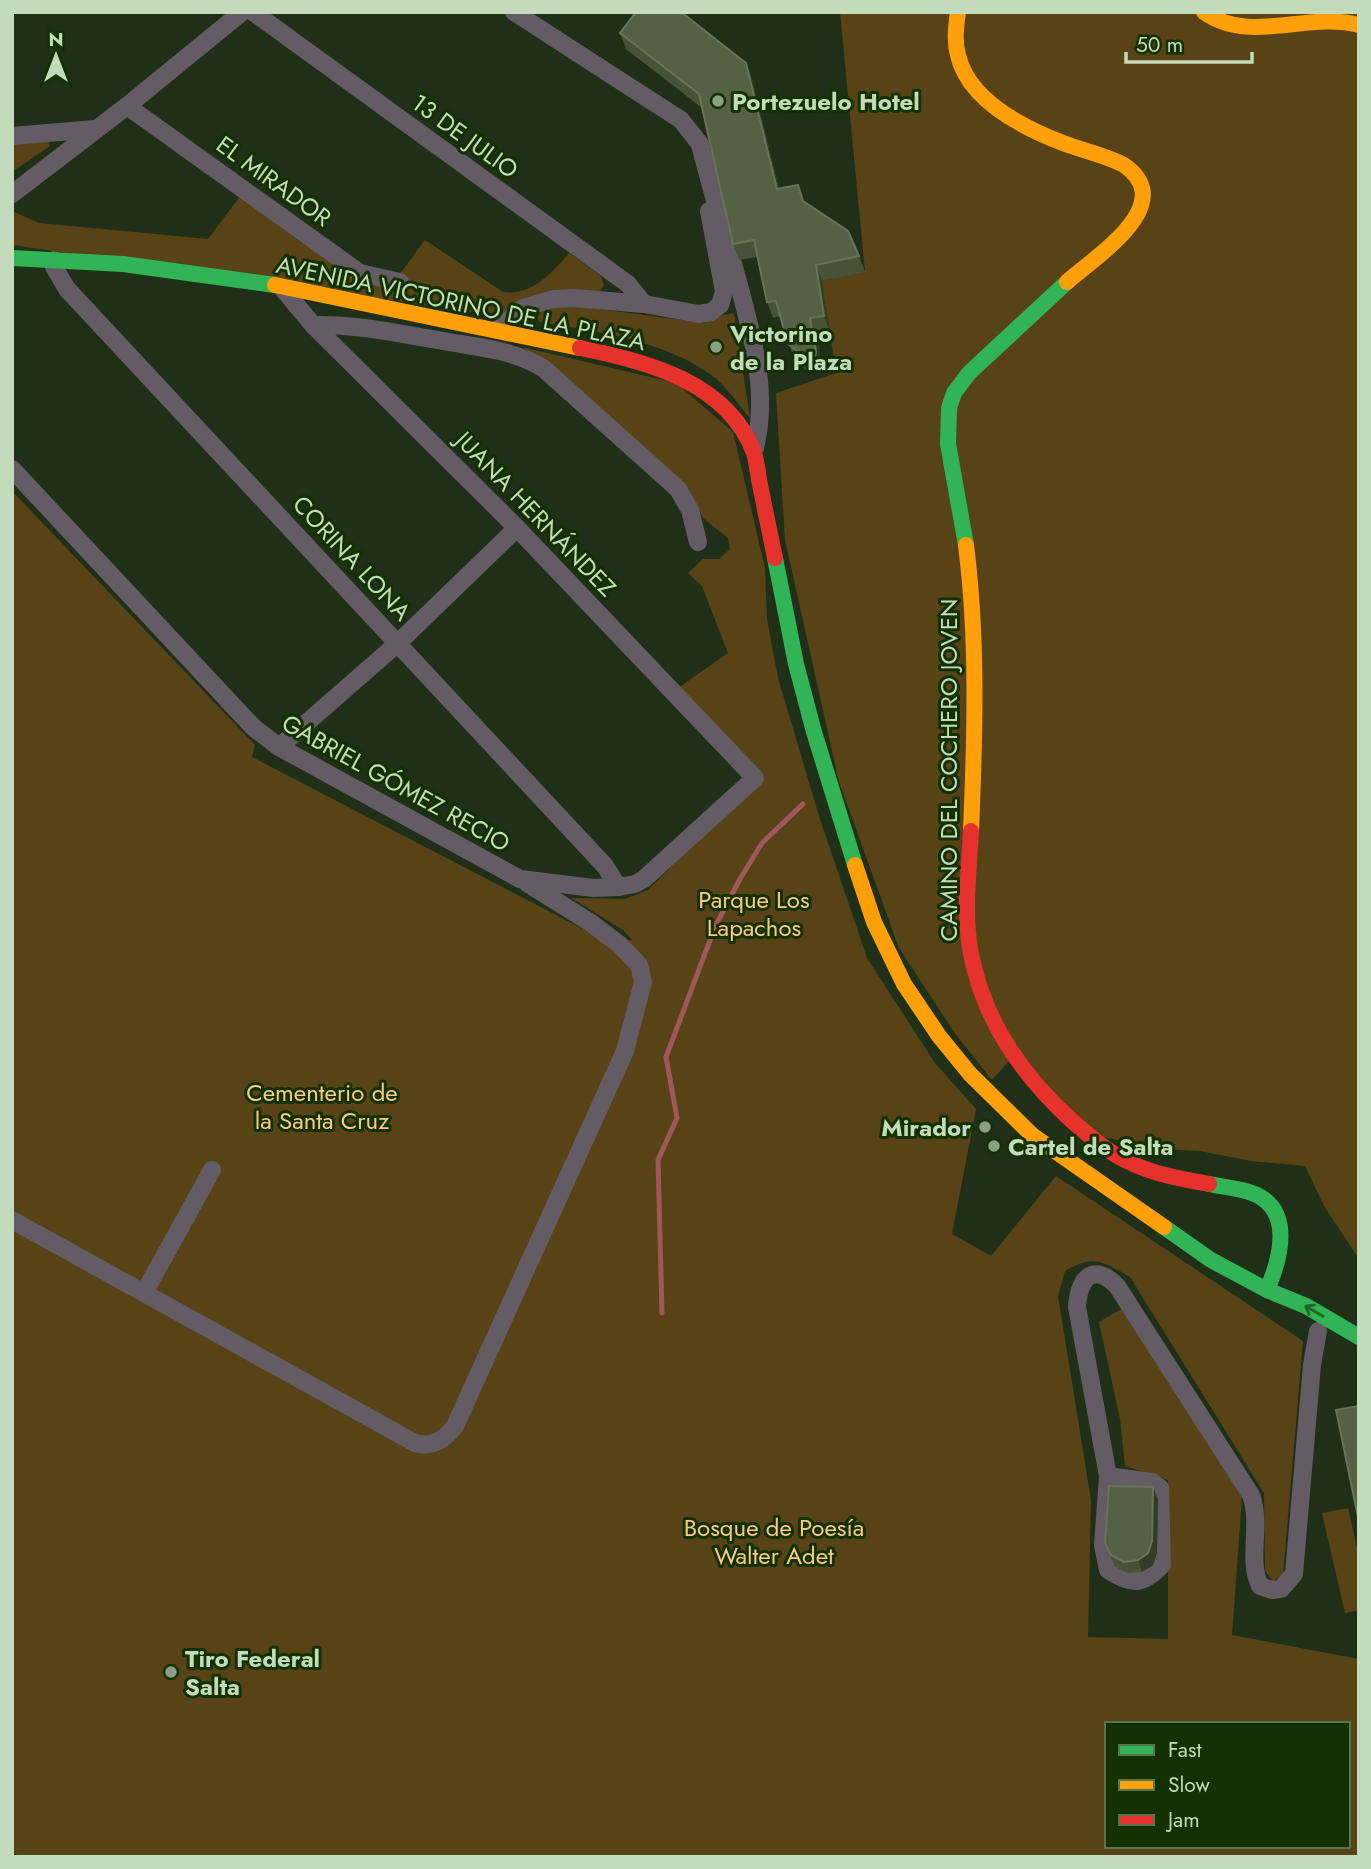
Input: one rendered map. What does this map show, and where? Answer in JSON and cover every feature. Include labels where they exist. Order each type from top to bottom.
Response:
[{"type":"main road","name":"CAMINO DEL COCHERO JOVEN","points":[[958,12],[956,37],[959,63],[972,86],[1024,123],[1060,142],[1125,165],[1137,175],[1144,198],[1140,212],[1130,227],[1044,303],[968,376],[954,391],[949,406],[946,426],[964,534],[975,640],[967,917],[971,954],[982,995],[996,1029],[1018,1065],[1045,1096],[1091,1139],[1128,1162],[1147,1169],[1244,1191],[1268,1201],[1281,1227],[1282,1243],[1278,1265],[1267,1290]]},
{"type":"main road","points":[[1204,12],[1225,25],[1255,29],[1325,22],[1359,25]]},
{"type":"main road","name":"AVENIDA VICTORINO DE LA PLAZA","points":[[12,258],[123,264],[281,286],[610,354],[675,375],[716,398],[739,422],[754,454],[796,664],[814,732],[874,922],[904,984],[939,1037],[970,1074],[1032,1135],[1211,1260],[1267,1290]]},
{"type":"main road","points":[[1267,1290],[1296,1317],[1359,1354]]},
{"type":"main road","points":[[1267,1290],[1306,1306],[1359,1337]]},
{"type":"street","points":[[12,194],[127,106],[242,12]]},
{"type":"street","name":"13 DE JULIO","points":[[253,12],[628,284],[644,304]]},
{"type":"street","points":[[514,12],[681,120],[700,144],[751,327],[759,368],[760,428],[754,454]]},
{"type":"street","name":"EL MIRADOR","points":[[127,106],[360,273],[400,282]]},
{"type":"street","points":[[12,136],[95,129]]},
{"type":"street","points":[[497,330],[523,309],[553,299],[574,298],[644,304],[699,314],[711,312],[720,305],[724,291],[711,229],[707,172]]},
{"type":"street","name":"CORINA LONA","points":[[54,260],[54,267],[67,289],[605,866],[618,887]]},
{"type":"street","name":"JUANA HERNÁNDEZ","points":[[281,286],[313,325],[517,528],[755,778],[644,879],[635,884],[618,887]]},
{"type":"street","points":[[313,325],[345,324],[502,352],[532,361],[678,489],[690,510],[698,542]]},
{"type":"street","name":"GABRIEL GÓMEZ RECIO","points":[[12,469],[254,728],[279,747],[520,879],[594,888],[618,887]]},
{"type":"street","points":[[279,747],[398,643],[517,528]]},
{"type":"street","points":[[12,1220],[415,1443],[425,1446],[438,1442],[455,1426],[476,1383],[625,1051],[643,982],[639,965],[620,945],[591,923],[520,879]]},
{"type":"street","points":[[144,1293],[212,1170]]},
{"type":"street","points":[[1108,1476],[1152,1482],[1160,1488],[1162,1565],[1150,1577],[1139,1581],[1125,1581],[1108,1570],[1102,1545],[1108,1476],[1077,1307],[1078,1290],[1082,1282],[1089,1276],[1097,1275],[1107,1276],[1117,1286],[1251,1495],[1256,1508],[1255,1575],[1260,1586],[1272,1590],[1281,1589],[1294,1574],[1312,1365],[1318,1331]]},
{"type":"green space","points":[[840,12],[1359,12],[1359,1259],[1324,1206],[1305,1166],[1251,1161],[1200,1151],[1158,1149],[1099,1136],[1010,1060],[992,1080],[954,1032],[899,948],[839,782],[785,540],[776,393],[836,373],[822,281],[865,271]]},
{"type":"green space","points":[[47,139],[50,146],[12,172],[12,143]]},
{"type":"green space","points":[[241,195],[393,283],[425,240],[503,292],[532,287],[569,253],[601,276],[604,285],[600,292],[493,315],[12,245],[12,211],[39,223],[208,239]]},
{"type":"green space","points":[[576,306],[705,323],[718,316],[734,313],[750,418],[716,378],[691,362],[627,339],[539,322],[538,317],[543,308]]},
{"type":"green space","points":[[522,347],[676,383],[733,432],[765,568],[767,619],[778,678],[819,816],[867,958],[935,1063],[976,1109],[952,1234],[991,1256],[1056,1176],[1303,1341],[1283,1575],[1273,1581],[1265,1571],[1264,1493],[1130,1277],[1105,1264],[1091,1261],[1083,1263],[1065,1271],[1058,1296],[1091,1500],[1088,1637],[1168,1639],[1168,1480],[1125,1466],[1120,1419],[1099,1322],[1123,1308],[1242,1497],[1232,1635],[1359,1659],[1359,1857],[21,1857],[12,1852],[12,491],[255,745],[252,757],[606,941],[632,940],[623,930],[571,898],[625,899],[648,890],[760,778],[678,688],[728,653],[702,586],[688,573],[703,559],[719,559],[730,549],[728,538],[703,518],[688,488],[547,364]]},
{"type":"green space","points":[[1348,1508],[1359,1557],[1359,1610],[1345,1613],[1322,1513]]},
{"type":"building","points":[[636,12],[681,12],[746,63],[777,189],[798,185],[803,201],[848,231],[859,256],[816,265],[824,316],[810,318],[815,356],[801,354],[788,344],[776,301],[767,302],[754,240],[733,244],[699,94],[620,33]]},
{"type":"building","points":[[1359,1406],[1359,1522],[1336,1410]]},
{"type":"building","points":[[1109,1486],[1153,1487],[1152,1541],[1148,1553],[1138,1560],[1124,1562],[1111,1555],[1105,1543]]},
{"type":"waterway","points":[[662,1313],[658,1160],[677,1118],[666,1057],[715,927],[740,879],[762,843],[803,804]]},
{"type":"traffic: fast","points":[[12,258],[123,264],[275,285]]},
{"type":"traffic: fast","points":[[966,545],[948,444],[949,408],[954,393],[969,373],[1067,282]]},
{"type":"traffic: fast","points":[[775,558],[796,664],[855,865]]},
{"type":"traffic: fast","points":[[1209,1184],[1252,1193],[1266,1201],[1274,1211],[1279,1223],[1279,1250],[1267,1290]]},
{"type":"traffic: fast","points":[[1164,1227],[1211,1260],[1267,1290],[1306,1306],[1359,1337]]},
{"type":"traffic: slow","points":[[958,12],[958,55],[973,86],[985,99],[1032,129],[1124,165],[1139,180],[1143,196],[1138,212],[1127,228],[1113,244],[1067,282]]},
{"type":"traffic: slow","points":[[1204,12],[1240,26],[1320,22],[1359,25]]},
{"type":"traffic: slow","points":[[275,285],[580,348]]},
{"type":"traffic: slow","points":[[966,545],[974,652],[971,831]]},
{"type":"traffic: slow","points":[[855,865],[874,922],[904,984],[939,1036],[970,1074],[1032,1135],[1164,1227]]},
{"type":"traffic: jam","points":[[580,348],[657,368],[705,392],[725,408],[742,429],[754,453],[775,558]]},
{"type":"traffic: jam","points":[[971,831],[967,908],[971,954],[985,1002],[1007,1045],[1053,1102],[1105,1148],[1137,1166],[1209,1184]]},
{"type":"place","name":"Portezuelo Hotel","points":[[718,101]]},
{"type":"place","name":"Victorino de la Plaza","points":[[716,347]]},
{"type":"place","name":"Mirador","points":[[985,1127]]},
{"type":"place","name":"Cartel de Salta","points":[[994,1146]]},
{"type":"place","name":"Tiro Federal Salta","points":[[171,1672]]},
{"type":"park label","name":"Parque Los Lapachos","points":[[754,913]]},
{"type":"park label","name":"Cementerio de la Santa Cruz","points":[[322,1106]]},
{"type":"park label","name":"Bosque de Poesía Walter Adet","points":[[774,1541]]}]
